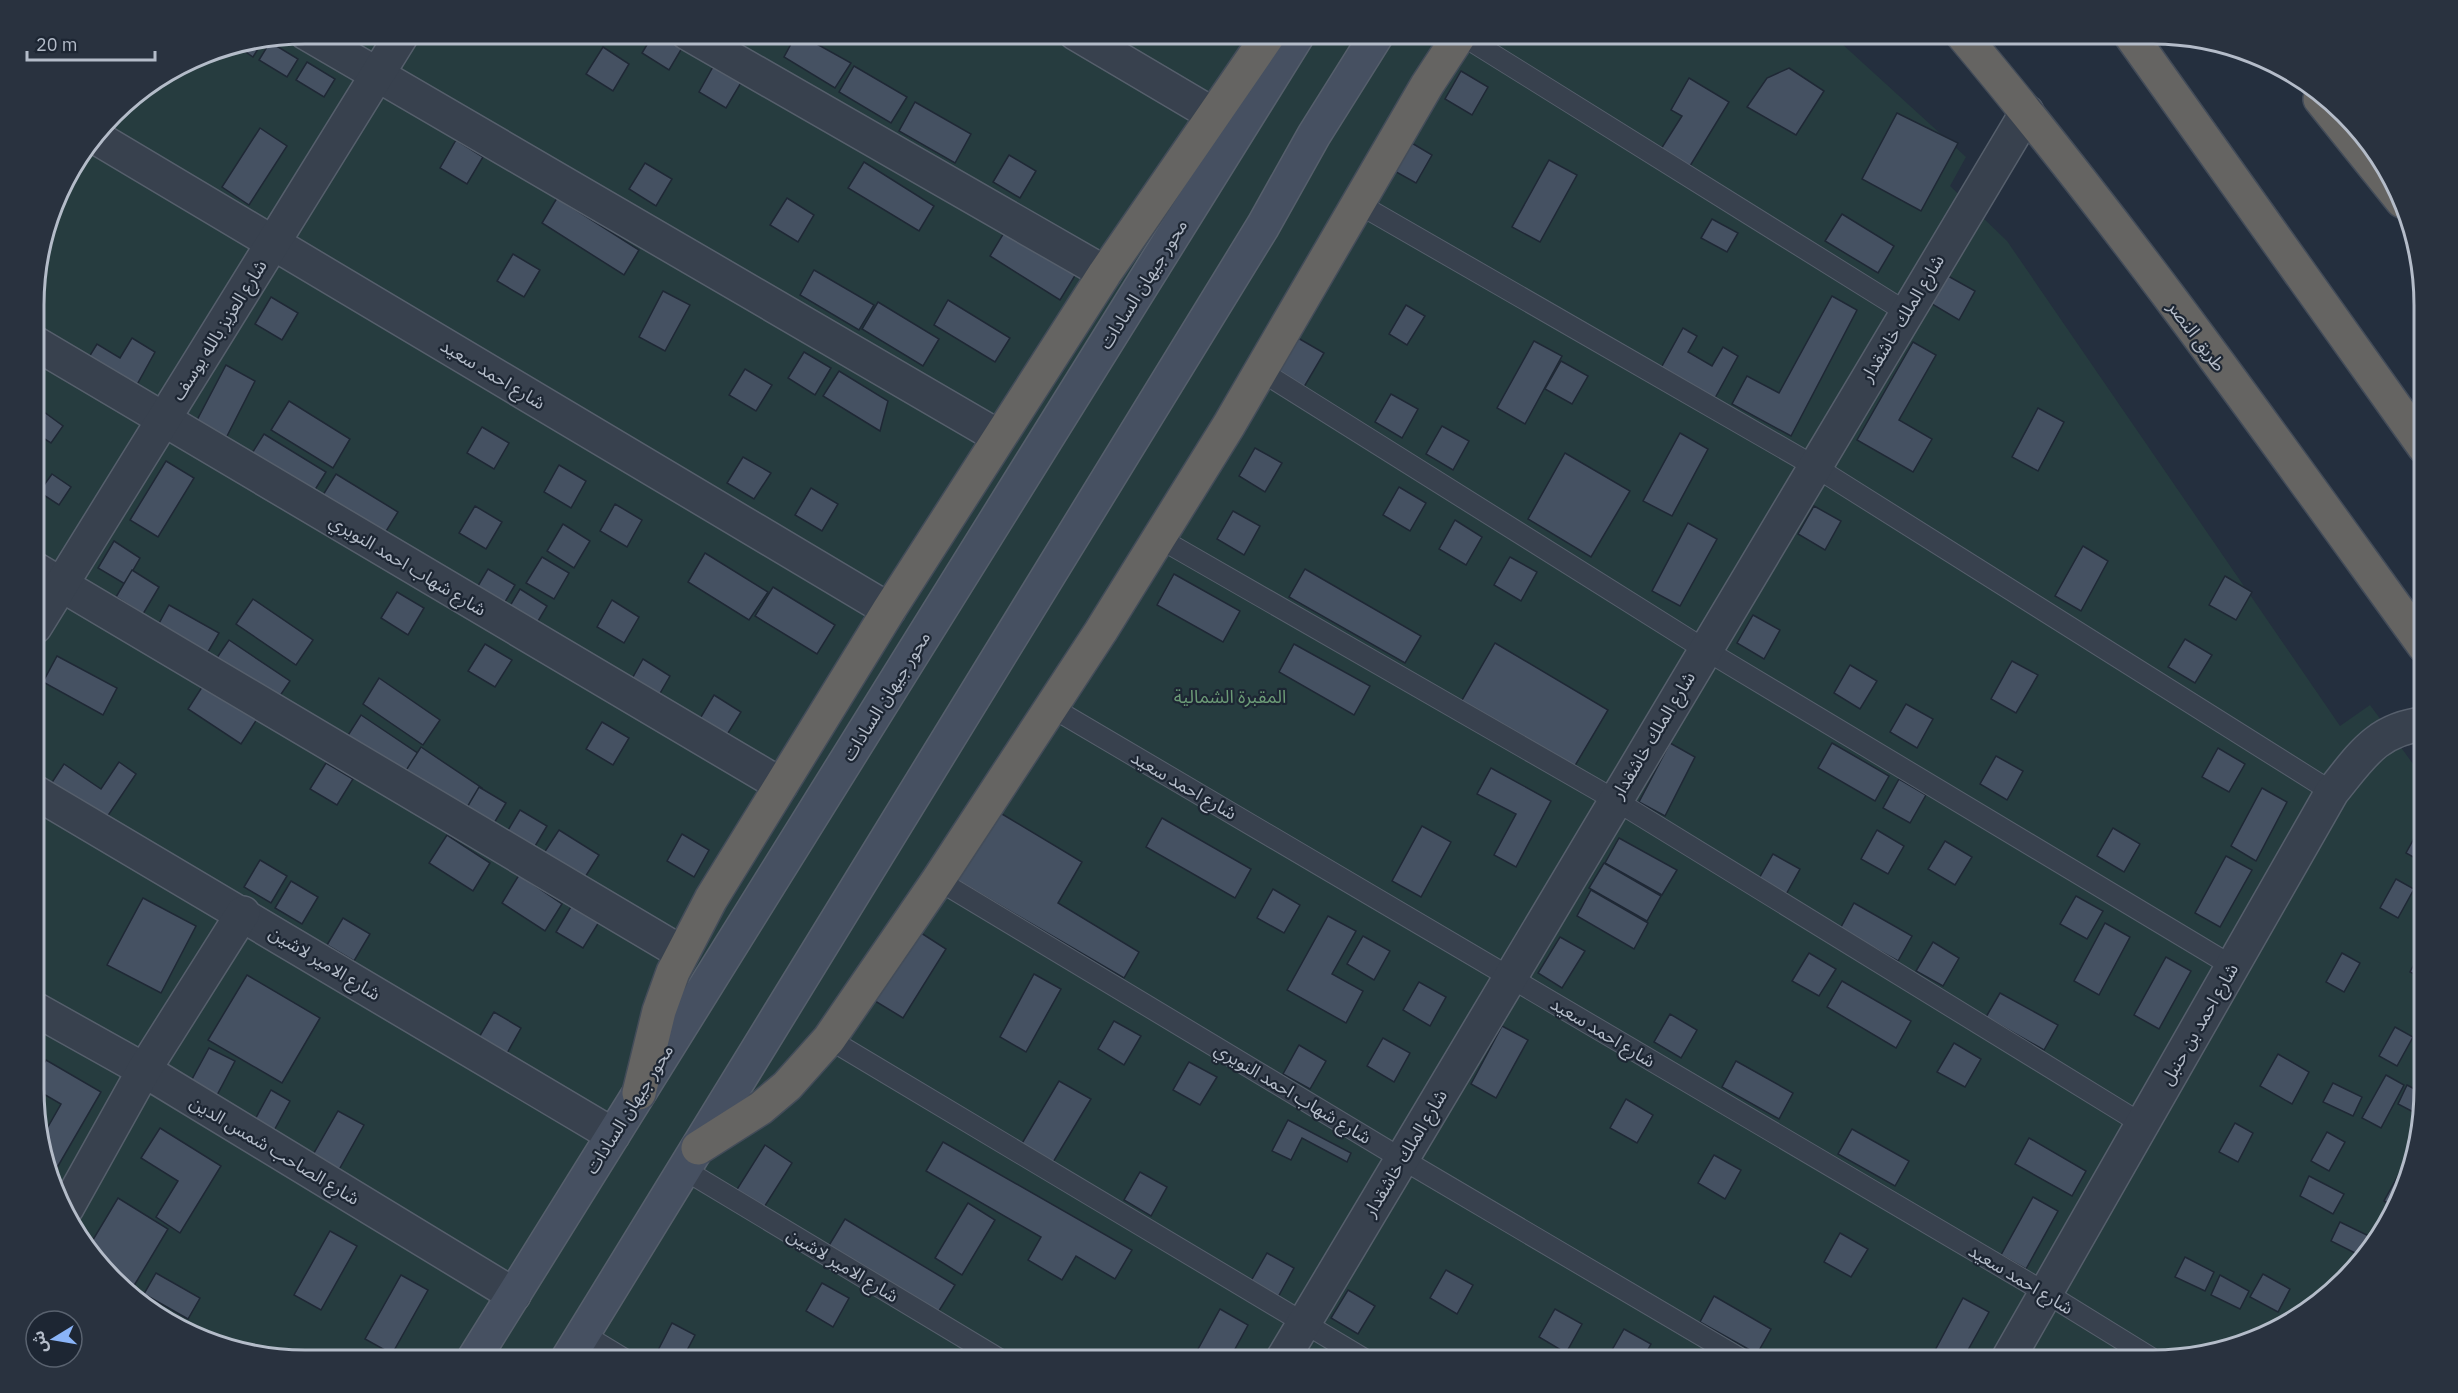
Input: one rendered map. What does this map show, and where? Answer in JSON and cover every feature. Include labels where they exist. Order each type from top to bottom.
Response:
[{"type":"highway","points":[[639,1093],[659,1011],[682,953],[781,785],[889,610],[1105,273],[1262,44]]},
{"type":"highway","points":[[691,1159],[787,1086],[829,1039],[938,880],[1159,538],[1261,371],[1427,85],[1454,44]]},
{"type":"highway","name":"طريق النصر","points":[[1970,44],[2027,112],[2253,409],[2414,632]]},
{"type":"highway","points":[[2148,48],[2414,433]]},
{"type":"highway","points":[[2332,114],[2378,171]]},
{"type":"main road","name":"محور جيهان السادات","points":[[479,1350],[1292,44]]},
{"type":"main road","points":[[575,1347],[1257,236],[1314,135],[1371,44]]},
{"type":"street","points":[[325,44],[999,437]]},
{"type":"street","name":"شارع العزيز بالله يوسف","points":[[44,592],[48,577],[164,420],[397,44]]},
{"type":"street","points":[[706,44],[1105,273]]},
{"type":"street","points":[[1094,44],[1212,114]]},
{"type":"street","name":"شارع الملك خاشقدار","points":[[1288,1350],[1905,312],[2027,112]]},
{"type":"street","name":"شارع احمد سعيد","points":[[101,141],[889,610]]},
{"type":"street","name":"شارع شهاب احمد النويري","points":[[44,348],[781,785]]},
{"type":"street","points":[[48,577],[682,953]]},
{"type":"street","name":"شارع احمد بن حنبل","points":[[2013,1350],[2332,792],[2371,744],[2398,730],[2414,726]]},
{"type":"street","name":"شارع الامير لاشين","points":[[44,797],[243,913],[613,1135]]},
{"type":"street","points":[[70,1203],[144,1070],[243,913]]},
{"type":"street","name":"شارع الصاحب شمس الدين","points":[[44,1014],[144,1070],[514,1295]]},
{"type":"lane","points":[[1476,44],[1905,312]]},
{"type":"lane","points":[[1359,204],[1814,466],[2332,792]]},
{"type":"lane","points":[[1261,371],[1704,649],[2232,966]]},
{"type":"lane","points":[[1159,538],[1615,800],[2142,1125]]},
{"type":"lane","name":"شارع احمد سعيد","points":[[1051,707],[2046,1293],[2138,1350]]},
{"type":"lane","name":"شارع شهاب احمد النويري","points":[[938,880],[1402,1159],[1726,1350]]},
{"type":"lane","points":[[829,1039],[1349,1350]]},
{"type":"lane","name":"شارع الامير لاشين","points":[[691,1159],[986,1350]]},
{"type":"green space","name":"المقبرة الشمالية","points":[[288,44],[1842,44],[1966,157],[1950,186],[2007,241],[2340,726],[2370,705],[2414,765],[2414,1105],[2406,1156],[2395,1188],[2380,1219],[2350,1261],[2326,1285],[2269,1323],[2221,1341],[2153,1350],[305,1350],[237,1341],[205,1330],[174,1315],[132,1285],[108,1261],[70,1204],[52,1156],[46,1122],[44,1105],[44,288],[52,237],[63,205],[78,174],[108,132],[132,108],[174,78],[205,63],[237,52]]},
{"type":"building","points":[[647,44],[684,44],[669,70],[642,53]]},
{"type":"building","points":[[791,44],[817,44],[851,63],[835,88],[784,57]]},
{"type":"building","points":[[276,45],[298,59],[287,77],[259,60],[267,47]]},
{"type":"building","points":[[603,47],[629,64],[613,91],[586,74]]},
{"type":"building","points":[[258,48],[253,57],[244,51]]},
{"type":"building","points":[[307,62],[335,79],[324,97],[296,80]]},
{"type":"building","points":[[714,65],[742,81],[726,108],[699,92]]},
{"type":"building","points":[[854,66],[907,97],[891,123],[839,92]]},
{"type":"building","points":[[1789,68],[1824,91],[1796,135],[1747,107],[1767,78]]},
{"type":"building","points":[[1461,71],[1488,87],[1472,115],[1445,99]]},
{"type":"building","points":[[1689,78],[1729,102],[1690,166],[1661,149],[1682,116],[1671,110]]},
{"type":"building","points":[[915,102],[971,134],[955,163],[899,131]]},
{"type":"building","points":[[1897,113],[1958,143],[1921,211],[1862,179]]},
{"type":"building","points":[[260,128],[287,146],[249,205],[222,187]]},
{"type":"building","points":[[1405,139],[1432,155],[1416,183],[1389,168]]},
{"type":"building","points":[[456,140],[483,157],[467,184],[440,168]]},
{"type":"building","points":[[1009,155],[1036,171],[1020,198],[993,182]]},
{"type":"building","points":[[1549,160],[1577,175],[1540,242],[1512,227]]},
{"type":"building","points":[[864,162],[934,206],[919,231],[848,188]]},
{"type":"building","points":[[645,163],[672,179],[656,206],[629,189]]},
{"type":"building","points":[[557,198],[639,250],[624,275],[542,223]]},
{"type":"building","points":[[787,198],[814,215],[798,242],[770,225]]},
{"type":"building","points":[[1842,214],[1894,246],[1878,273],[1825,241]]},
{"type":"building","points":[[1712,219],[1738,233],[1727,252],[1701,238]]},
{"type":"building","points":[[1005,231],[1076,274],[1060,300],[990,256]]},
{"type":"building","points":[[513,254],[540,270],[524,297],[497,281]]},
{"type":"building","points":[[814,270],[874,305],[859,330],[800,295]]},
{"type":"building","points":[[1948,276],[1975,291],[1959,320],[1932,304]]},
{"type":"building","points":[[663,291],[690,305],[665,351],[639,337]]},
{"type":"building","points":[[1832,296],[1857,310],[1791,436],[1732,404],[1747,376],[1779,393]]},
{"type":"building","points":[[271,297],[298,313],[282,340],[255,324]]},
{"type":"building","points":[[948,300],[1010,338],[995,362],[934,325]]},
{"type":"building","points":[[878,302],[939,339],[923,366],[862,329]]},
{"type":"building","points":[[1406,305],[1425,316],[1407,345],[1389,334]]},
{"type":"building","points":[[1683,328],[1697,336],[1688,352],[1712,366],[1723,347],[1738,356],[1715,398],[1661,368]]},
{"type":"building","points":[[132,338],[155,352],[134,390],[86,362],[97,344],[120,358]]},
{"type":"building","points":[[1298,338],[1324,353],[1304,387],[1279,372]]},
{"type":"building","points":[[1534,341],[1562,356],[1525,424],[1497,408]]},
{"type":"building","points":[[1913,342],[1936,355],[1899,420],[1932,439],[1913,472],[1857,440]]},
{"type":"building","points":[[804,352],[831,368],[815,395],[788,378]]},
{"type":"building","points":[[1561,361],[1588,376],[1572,404],[1545,389]]},
{"type":"building","points":[[226,365],[255,381],[225,440],[195,424]]},
{"type":"building","points":[[745,369],[772,385],[756,411],[729,395]]},
{"type":"building","points":[[839,371],[888,401],[880,431],[823,396]]},
{"type":"building","points":[[1391,394],[1418,409],[1402,438],[1375,422]]},
{"type":"building","points":[[289,401],[350,439],[333,468],[271,430]]},
{"type":"building","points":[[2038,408],[2064,422],[2038,471],[2012,457]]},
{"type":"building","points":[[44,412],[63,426],[51,443],[44,439]]},
{"type":"building","points":[[1442,426],[1469,441],[1453,470],[1426,454]]},
{"type":"building","points":[[482,427],[509,443],[494,469],[467,453]]},
{"type":"building","points":[[1680,433],[1708,449],[1672,516],[1643,501]]},
{"type":"building","points":[[264,434],[326,472],[308,501],[246,463]]},
{"type":"building","points":[[1255,448],[1282,463],[1265,492],[1239,476]]},
{"type":"building","points":[[1565,453],[1630,491],[1591,557],[1528,519]]},
{"type":"building","points":[[743,457],[771,473],[754,499],[727,483]]},
{"type":"building","points":[[166,461],[194,478],[158,537],[130,520]]},
{"type":"building","points":[[559,465],[586,481],[571,508],[544,492]]},
{"type":"building","points":[[52,474],[71,487],[59,505],[44,495],[44,485]]},
{"type":"building","points":[[336,474],[398,512],[380,541],[318,503]]},
{"type":"building","points":[[1399,487],[1426,503],[1410,531],[1383,515]]},
{"type":"building","points":[[811,488],[838,504],[822,531],[795,515]]},
{"type":"building","points":[[615,504],[642,520],[627,547],[600,531]]},
{"type":"building","points":[[475,506],[502,522],[486,549],[459,533]]},
{"type":"building","points":[[1814,506],[1841,521],[1825,550],[1798,534]]},
{"type":"building","points":[[1233,511],[1260,526],[1244,555],[1217,539]]},
{"type":"building","points":[[1455,520],[1482,537],[1466,565],[1439,549]]},
{"type":"building","points":[[1688,523],[1717,539],[1680,606],[1652,591]]},
{"type":"building","points":[[563,524],[590,541],[574,568],[547,551]]},
{"type":"building","points":[[114,541],[140,558],[125,584],[98,568]]},
{"type":"building","points":[[2083,546],[2108,561],[2081,611],[2055,596]]},
{"type":"building","points":[[705,553],[768,592],[749,620],[688,582]]},
{"type":"building","points":[[542,557],[569,573],[554,599],[526,583]]},
{"type":"building","points":[[1510,557],[1537,572],[1521,601],[1494,585]]},
{"type":"building","points":[[488,569],[515,585],[499,612],[472,596]]},
{"type":"building","points":[[1305,569],[1421,636],[1405,663],[1289,597]]},
{"type":"building","points":[[132,570],[159,587],[143,614],[116,597]]},
{"type":"building","points":[[1174,574],[1240,611],[1223,642],[1157,605]]},
{"type":"building","points":[[2225,576],[2252,592],[2236,620],[2209,605]]},
{"type":"building","points":[[773,587],[835,625],[817,654],[755,616]]},
{"type":"building","points":[[520,589],[547,606],[531,633],[504,616]]},
{"type":"building","points":[[397,592],[424,608],[408,635],[381,618]]},
{"type":"building","points":[[253,599],[313,640],[296,665],[236,624]]},
{"type":"building","points":[[612,600],[639,617],[624,643],[597,627]]},
{"type":"building","points":[[169,605],[219,633],[205,657],[156,629]]},
{"type":"building","points":[[1753,615],[1780,630],[1764,659],[1737,643]]},
{"type":"building","points":[[2185,639],[2212,655],[2195,683],[2168,667]]},
{"type":"building","points":[[229,640],[290,681],[273,706],[212,665]]},
{"type":"building","points":[[1495,643],[1608,710],[1573,769],[1461,702]]},
{"type":"building","points":[[485,644],[512,660],[495,687],[468,671]]},
{"type":"building","points":[[1294,644],[1370,686],[1354,715],[1279,672]]},
{"type":"building","points":[[57,656],[117,688],[103,715],[44,683]]},
{"type":"building","points":[[643,659],[670,676],[655,702],[628,686]]},
{"type":"building","points":[[2012,661],[2038,675],[2016,713],[1991,699]]},
{"type":"building","points":[[1850,665],[1877,681],[1860,709],[1834,693]]},
{"type":"building","points":[[379,678],[440,720],[423,745],[363,704]]},
{"type":"building","points":[[204,684],[257,719],[241,744],[188,709]]},
{"type":"building","points":[[714,695],[741,712],[725,738],[698,722]]},
{"type":"building","points":[[1906,704],[1933,719],[1917,748],[1890,732]]},
{"type":"building","points":[[361,715],[422,756],[406,781],[345,740]]},
{"type":"building","points":[[602,722],[629,738],[613,765],[586,749]]},
{"type":"building","points":[[1670,743],[1695,757],[1665,816],[1639,802]]},
{"type":"building","points":[[1832,743],[1889,776],[1875,801],[1818,768]]},
{"type":"building","points":[[421,747],[482,788],[466,813],[405,772]]},
{"type":"building","points":[[2218,748],[2245,764],[2229,792],[2202,777]]},
{"type":"building","points":[[1996,756],[2023,771],[2007,800],[1980,784]]},
{"type":"building","points":[[119,762],[136,774],[103,823],[49,787],[64,764],[101,789]]},
{"type":"building","points":[[326,763],[353,779],[337,805],[310,789]]},
{"type":"building","points":[[1491,768],[1551,801],[1516,867],[1494,855],[1516,814],[1477,794]]},
{"type":"building","points":[[1899,779],[1926,795],[1910,823],[1883,808]]},
{"type":"building","points":[[479,787],[506,803],[490,830],[463,814]]},
{"type":"building","points":[[2262,788],[2287,802],[2256,861],[2231,846]]},
{"type":"building","points":[[520,810],[547,826],[531,853],[504,837]]},
{"type":"building","points":[[997,811],[1082,862],[1058,903],[1139,952],[1124,978],[957,880]]},
{"type":"building","points":[[1162,818],[1251,869],[1235,898],[1146,847]]},
{"type":"building","points":[[1422,826],[1451,842],[1421,897],[1392,881]]},
{"type":"building","points":[[2113,828],[2140,844],[2124,872],[2097,856]]},
{"type":"building","points":[[559,830],[599,855],[582,882],[542,856]]},
{"type":"building","points":[[1877,830],[1904,846],[1888,874],[1861,859]]},
{"type":"building","points":[[682,834],[709,850],[694,877],[667,861]]},
{"type":"building","points":[[447,835],[490,863],[473,891],[429,863]]},
{"type":"building","points":[[1619,838],[1677,870],[1662,895],[1605,863]]},
{"type":"building","points":[[2414,838],[2414,857],[2406,853]]},
{"type":"building","points":[[1945,841],[1972,857],[1955,885],[1928,869]]},
{"type":"building","points":[[1773,854],[1800,869],[1784,898],[1757,882]]},
{"type":"building","points":[[2226,856],[2252,870],[2220,927],[2195,913]]},
{"type":"building","points":[[260,860],[287,876],[271,903],[244,887]]},
{"type":"building","points":[[1604,863],[1661,896],[1647,921],[1589,888]]},
{"type":"building","points":[[519,875],[562,904],[545,931],[502,903]]},
{"type":"building","points":[[2396,879],[2414,889],[2398,918],[2380,908]]},
{"type":"building","points":[[291,881],[318,897],[302,924],[275,908]]},
{"type":"building","points":[[1273,889],[1300,905],[1284,933],[1257,918]]},
{"type":"building","points":[[1591,890],[1648,923],[1634,949],[1577,916]]},
{"type":"building","points":[[2076,896],[2103,911],[2087,939],[2060,924]]},
{"type":"building","points":[[143,898],[196,926],[161,993],[107,965]]},
{"type":"building","points":[[1854,903],[1912,936],[1898,961],[1840,929]]},
{"type":"building","points":[[572,905],[599,922],[583,948],[556,932]]},
{"type":"building","points":[[1328,916],[1356,931],[1332,974],[1363,991],[1346,1023],[1287,990]]},
{"type":"building","points":[[343,918],[370,934],[354,961],[327,945]]},
{"type":"building","points":[[2105,923],[2130,937],[2099,995],[2074,981]]},
{"type":"building","points":[[918,931],[946,949],[903,1018],[875,1001]]},
{"type":"building","points":[[1363,936],[1390,951],[1374,980],[1347,964]]},
{"type":"building","points":[[1560,937],[1585,951],[1562,988],[1538,973]]},
{"type":"building","points":[[1933,942],[1959,958],[1943,986],[1916,971]]},
{"type":"building","points":[[1809,953],[1836,969],[1819,996],[1792,981]]},
{"type":"building","points":[[2342,953],[2360,963],[2344,992],[2326,982]]},
{"type":"building","points":[[2166,957],[2191,971],[2159,1029],[2134,1015]]},
{"type":"building","points":[[1034,974],[1061,989],[1026,1052],[1000,1037]]},
{"type":"building","points":[[247,975],[320,1018],[282,1083],[208,1040]]},
{"type":"building","points":[[1842,981],[1911,1021],[1896,1048],[1827,1007]]},
{"type":"building","points":[[1419,982],[1446,997],[1430,1026],[1403,1010]]},
{"type":"building","points":[[2000,993],[2058,1025],[2044,1050],[1986,1017]]},
{"type":"building","points":[[494,1012],[521,1028],[506,1055],[478,1039]]},
{"type":"building","points":[[1670,1014],[1697,1030],[1681,1058],[1654,1042]]},
{"type":"building","points":[[1114,1021],[1141,1036],[1124,1065],[1098,1049]]},
{"type":"building","points":[[1502,1026],[1528,1040],[1496,1098],[1471,1084]]},
{"type":"building","points":[[2395,1027],[2413,1037],[2397,1066],[2379,1056]]},
{"type":"building","points":[[1383,1038],[1410,1053],[1394,1082],[1367,1066]]},
{"type":"building","points":[[1954,1043],[1981,1059],[1965,1087],[1937,1072]]},
{"type":"building","points":[[1299,1045],[1326,1061],[1310,1089],[1283,1074]]},
{"type":"building","points":[[209,1048],[235,1061],[216,1097],[190,1083]]},
{"type":"building","points":[[2278,1054],[2309,1072],[2292,1104],[2260,1086]]},
{"type":"building","points":[[46,1060],[101,1092],[56,1169],[47,1128],[61,1104],[44,1094],[44,1063]]},
{"type":"building","points":[[1736,1061],[1793,1093],[1779,1119],[1722,1087]]},
{"type":"building","points":[[1189,1062],[1217,1077],[1200,1105],[1173,1090]]},
{"type":"building","points":[[2386,1075],[2404,1085],[2381,1128],[2362,1118]]},
{"type":"building","points":[[1059,1081],[1091,1099],[1052,1164],[1021,1145]]},
{"type":"building","points":[[2333,1083],[2362,1097],[2353,1116],[2323,1102]]},
{"type":"building","points":[[2407,1085],[2414,1089],[2413,1112],[2398,1104]]},
{"type":"building","points":[[271,1090],[290,1101],[271,1136],[252,1125]]},
{"type":"building","points":[[1626,1099],[1653,1115],[1637,1143],[1610,1128]]},
{"type":"building","points":[[338,1111],[364,1125],[336,1175],[310,1160]]},
{"type":"building","points":[[1288,1120],[1351,1153],[1347,1162],[1302,1138],[1291,1160],[1272,1151]]},
{"type":"building","points":[[2235,1123],[2253,1133],[2238,1162],[2219,1152]]},
{"type":"building","points":[[160,1128],[221,1166],[180,1233],[156,1217],[178,1181],[141,1158]]},
{"type":"building","points":[[1852,1129],[1909,1161],[1895,1186],[1838,1154]]},
{"type":"building","points":[[2327,1132],[2345,1142],[2329,1171],[2311,1161]]},
{"type":"building","points":[[2029,1138],[2086,1171],[2072,1196],[2015,1164]]},
{"type":"building","points":[[943,1142],[1132,1250],[1115,1279],[1076,1256],[1062,1280],[1028,1260],[1041,1237],[926,1171]]},
{"type":"building","points":[[765,1145],[792,1163],[763,1209],[736,1191]]},
{"type":"building","points":[[1714,1155],[1741,1170],[1725,1199],[1698,1183]]},
{"type":"building","points":[[1140,1172],[1167,1187],[1151,1216],[1124,1200]]},
{"type":"building","points":[[2400,1172],[2388,1204],[2384,1201]]},
{"type":"building","points":[[2309,1176],[2344,1194],[2333,1214],[2300,1196]]},
{"type":"building","points":[[2033,1197],[2058,1211],[2026,1269],[2001,1255]]},
{"type":"building","points":[[118,1198],[168,1229],[134,1286],[108,1261],[93,1240]]},
{"type":"building","points":[[968,1203],[995,1220],[962,1275],[935,1258]]},
{"type":"building","points":[[845,1219],[955,1285],[937,1314],[828,1247]]},
{"type":"building","points":[[2340,1222],[2368,1236],[2356,1253],[2331,1241]]},
{"type":"building","points":[[330,1231],[357,1246],[321,1310],[294,1295]]},
{"type":"building","points":[[1840,1233],[1868,1249],[1851,1277],[1824,1262]]},
{"type":"building","points":[[1267,1253],[1294,1268],[1278,1297],[1251,1281]]},
{"type":"building","points":[[2185,1257],[2214,1272],[2205,1291],[2175,1277]]},
{"type":"building","points":[[1446,1270],[1473,1285],[1457,1314],[1430,1298]]},
{"type":"building","points":[[156,1273],[200,1298],[188,1319],[144,1294]]},
{"type":"building","points":[[2263,1274],[2290,1289],[2278,1312],[2250,1297]]},
{"type":"building","points":[[401,1275],[428,1290],[394,1350],[385,1350],[365,1339]]},
{"type":"building","points":[[2220,1275],[2249,1291],[2240,1309],[2211,1295]]},
{"type":"building","points":[[822,1283],[849,1298],[833,1327],[806,1311]]},
{"type":"building","points":[[1348,1290],[1375,1306],[1358,1334],[1331,1318]]},
{"type":"building","points":[[1714,1296],[1771,1329],[1759,1350],[1750,1350],[1700,1322]]},
{"type":"building","points":[[1963,1298],[1989,1312],[1968,1350],[1935,1350]]},
{"type":"building","points":[[1220,1309],[1248,1325],[1234,1350],[1198,1350]]},
{"type":"building","points":[[1555,1309],[1582,1324],[1568,1350],[1561,1350],[1539,1337]]},
{"type":"building","points":[[672,1323],[695,1335],[687,1350],[658,1350]]},
{"type":"building","points":[[1624,1329],[1651,1344],[1648,1350],[1612,1350]]}]
